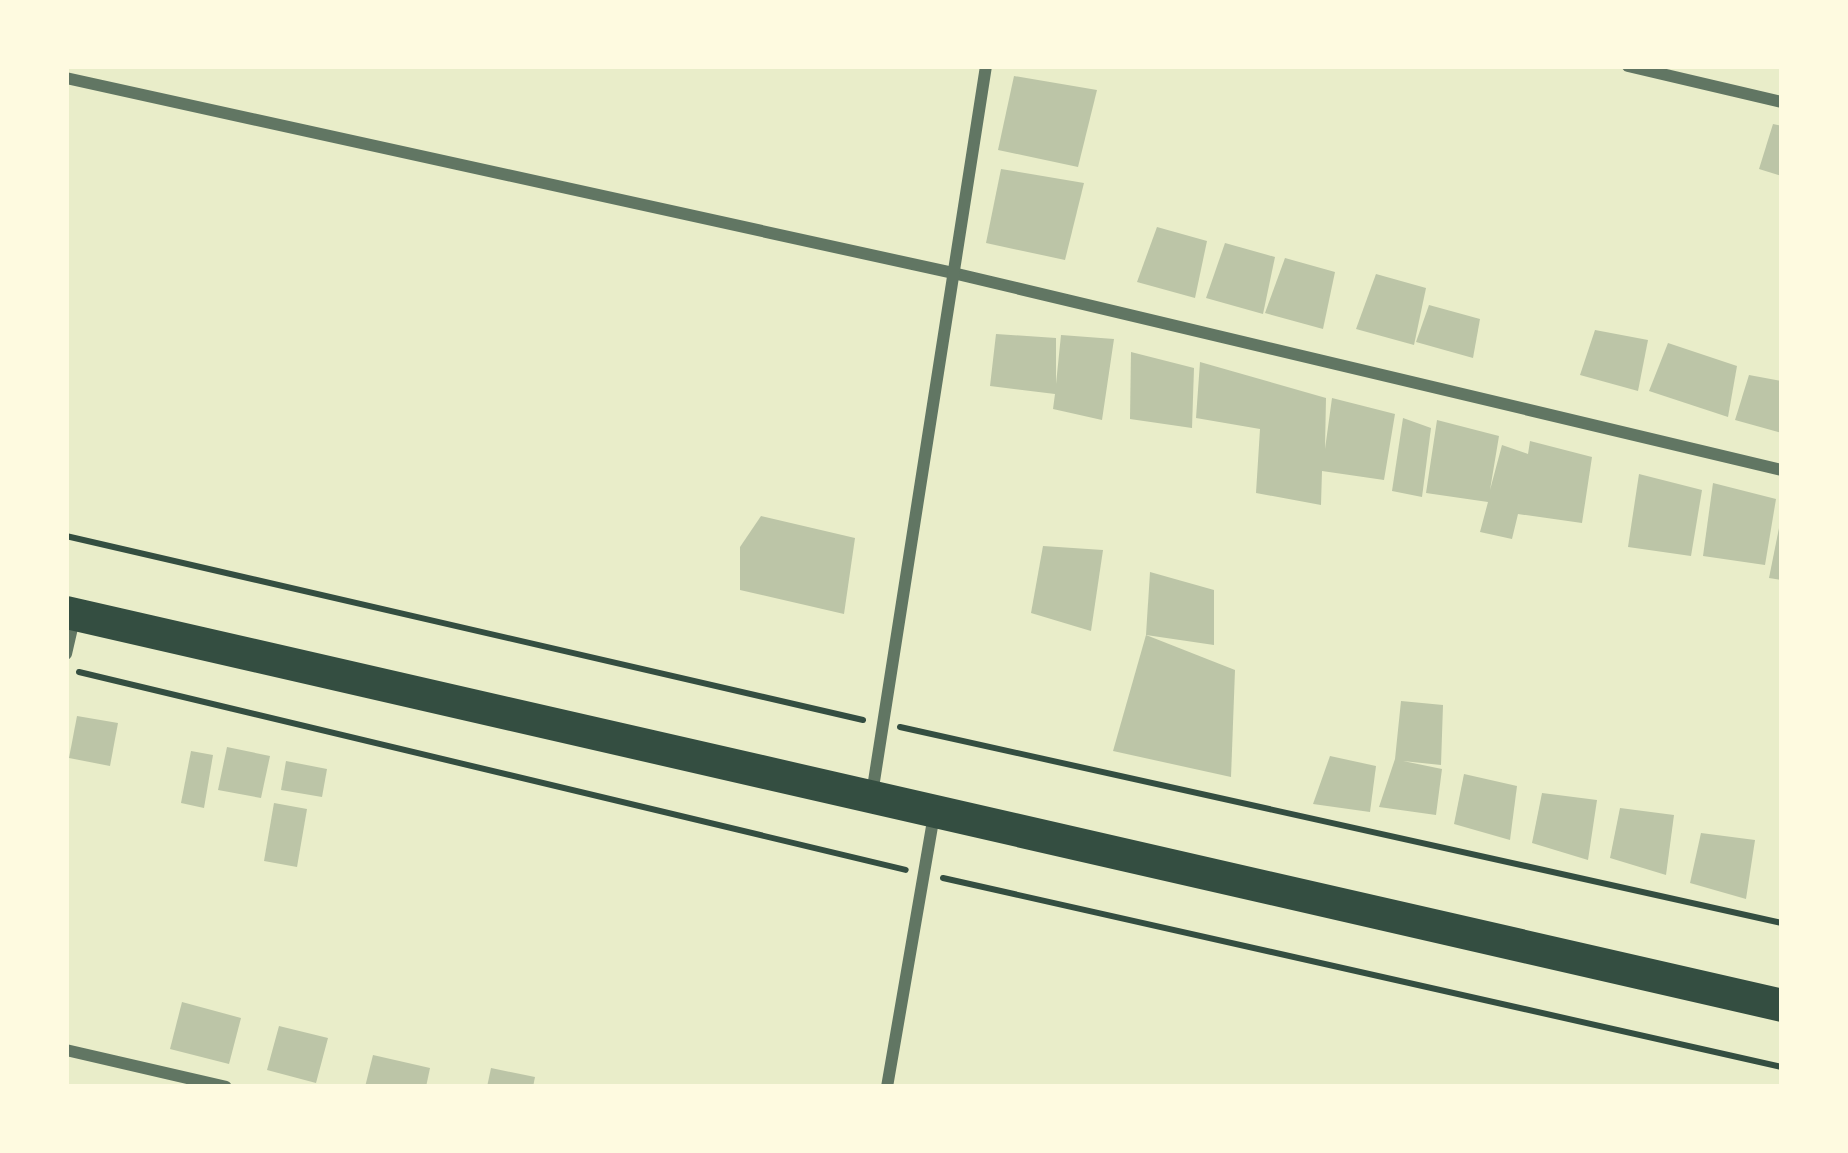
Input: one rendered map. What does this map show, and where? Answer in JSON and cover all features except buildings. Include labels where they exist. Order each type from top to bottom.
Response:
[{"type":"highway","points":[[70,613],[1782,1005]]},
{"type":"street","points":[[872,794],[986,66]]},
{"type":"street","points":[[1628,66],[1782,102]]},
{"type":"street","points":[[66,78],[953,273],[1782,470]]},
{"type":"street","points":[[66,654],[70,613]]},
{"type":"street","points":[[887,1087],[935,809]]},
{"type":"street","points":[[66,1050],[226,1087]]},
{"type":"path","points":[[66,536],[883,724],[1782,923]]}]
